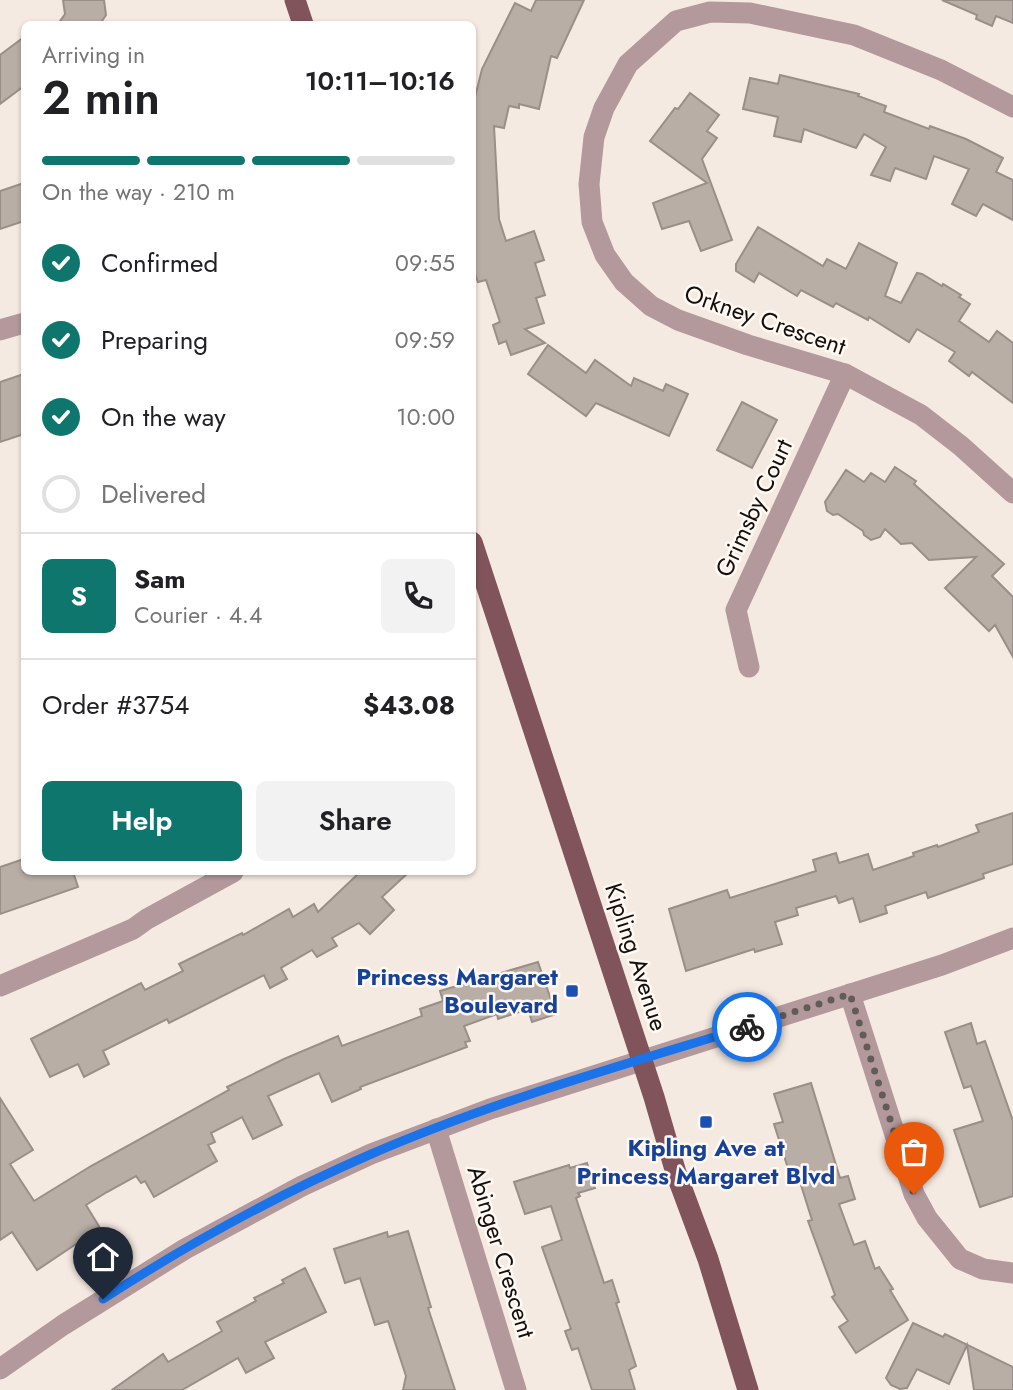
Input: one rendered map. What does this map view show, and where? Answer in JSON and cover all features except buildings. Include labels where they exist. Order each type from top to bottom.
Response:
[{"type":"main road","points":[[295,0],[302,21]]},
{"type":"main road","name":"Kipling Avenue","points":[[476,553],[676,1172],[708,1259],[748,1390]]},
{"type":"street","name":"Orkney Crescent","points":[[1013,107],[941,70],[854,35],[750,13],[710,12],[676,21],[628,64],[604,107],[594,137],[589,184],[592,222],[605,255],[625,282],[651,306],[678,320],[748,345],[845,374],[921,415],[961,446],[1013,494]]},
{"type":"street","points":[[0,330],[21,324]]},
{"type":"street","name":"Grimsby Court","points":[[749,667],[736,610],[845,374]]},
{"type":"street","points":[[0,986],[133,929],[228,875]]},
{"type":"street","points":[[4,1357],[237,1219],[371,1154],[490,1109],[942,965],[1013,938]]},
{"type":"street","points":[[850,994],[914,1194],[927,1218],[960,1259],[984,1269],[1013,1273]]},
{"type":"street","name":"Abinger Crescent","points":[[436,1129],[516,1390]]},
{"type":"way so far","points":[[747,1027],[850,994],[914,1194]]},
{"type":"place","name":"Princess Margaret Boulevard","points":[[572,991]]},
{"type":"place","name":"Kipling Ave at Princess Margaret Blvd","points":[[706,1122]]},
{"type":"route","points":[[103,1299],[237,1219],[371,1154],[490,1109],[747,1027]]}]
